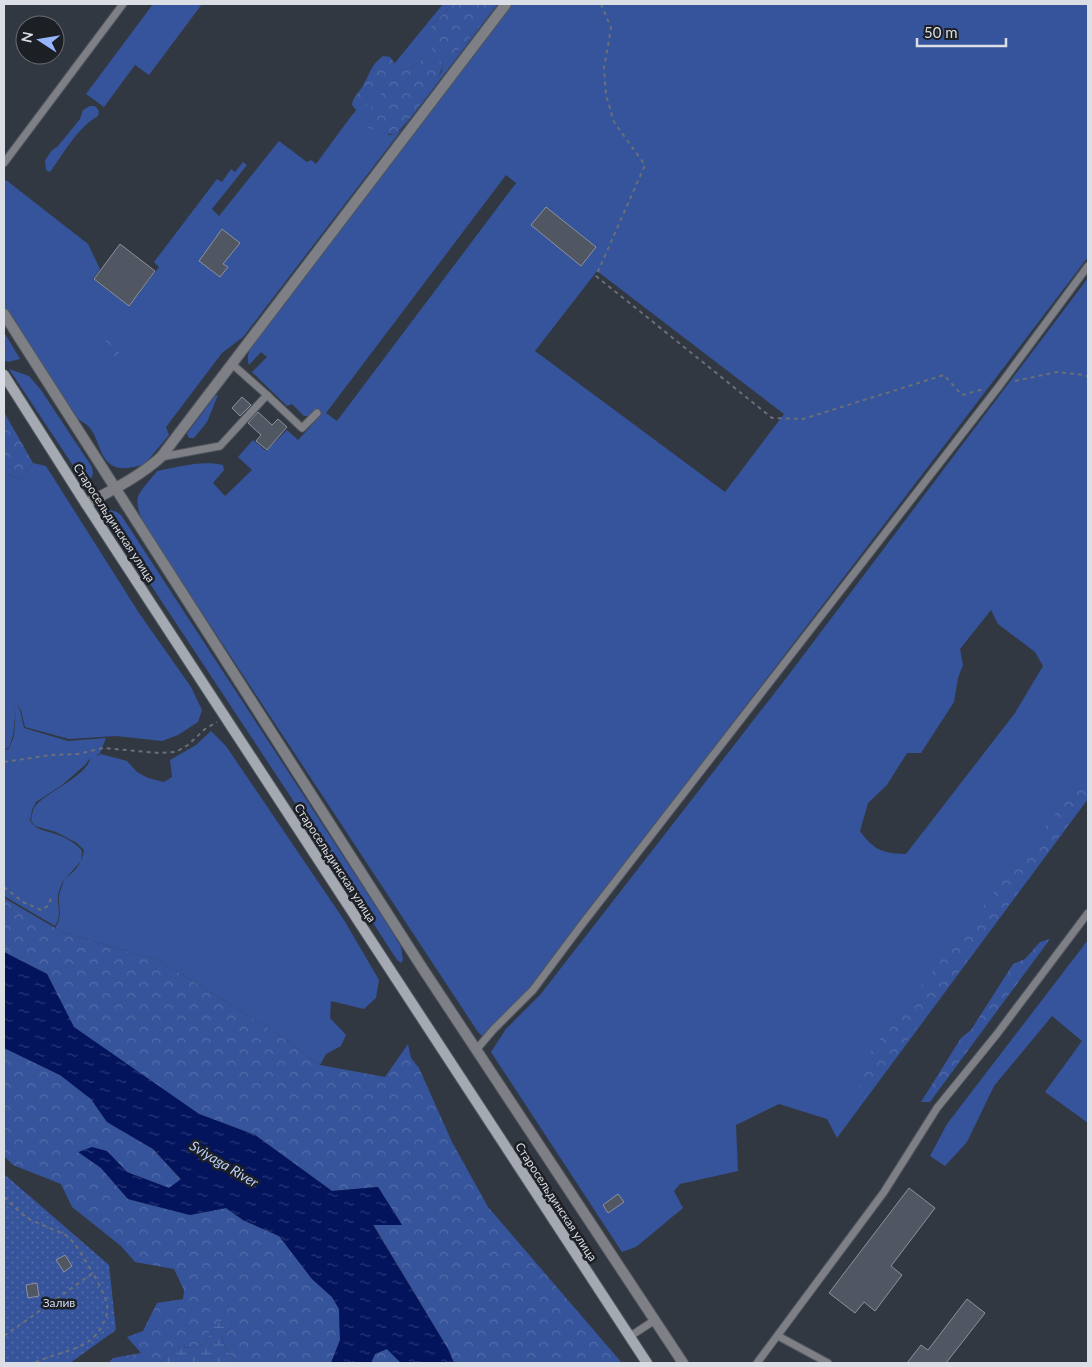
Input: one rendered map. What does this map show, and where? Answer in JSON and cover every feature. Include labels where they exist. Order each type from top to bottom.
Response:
[{"type":"main road","name":"Старосельдинская улица","points":[[4,375],[86,504],[646,1363]]},
{"type":"street","points":[[86,504],[148,469],[161,457],[506,4]]},
{"type":"street","points":[[4,314],[421,966],[683,1363]]},
{"type":"lane","points":[[4,163],[123,4]]},
{"type":"lane","points":[[476,1050],[533,990],[580,926],[1000,385],[1088,266]]},
{"type":"lane","points":[[232,364],[302,428],[317,413]]},
{"type":"lane","points":[[161,457],[220,446],[267,395]]},
{"type":"lane","points":[[757,1363],[884,1192],[937,1108],[1088,913]]},
{"type":"lane","points":[[629,1337],[654,1320]]},
{"type":"lane","points":[[778,1336],[828,1363]]},
{"type":"path","points":[[600,4],[611,28],[604,68],[606,94],[614,122],[645,165],[596,276],[772,418],[803,419],[944,375],[962,394],[1057,372],[1088,377]]},
{"type":"path","points":[[4,762],[51,755],[78,754],[103,748],[159,753],[176,752],[188,745],[205,729],[225,717]]},
{"type":"path","points":[[4,887],[23,902],[41,910],[48,906],[52,896]]},
{"type":"path","points":[[4,1197],[22,1214],[66,1235],[76,1244],[105,1296],[108,1308],[105,1321],[98,1334],[88,1342],[34,1363]]},
{"type":"path","points":[[4,1336],[93,1273]]},
{"type":"green space","points":[[153,4],[202,4],[149,75],[135,65],[104,107],[86,94]]},
{"type":"green space","points":[[443,4],[453,4],[432,25],[456,53],[486,19],[495,4],[498,4],[243,337],[222,353],[166,427],[169,435],[144,465],[129,468],[113,466],[104,457],[92,431],[78,419],[4,306],[4,182],[6,180],[88,244],[100,269],[93,279],[129,306],[159,267],[154,262],[217,179],[222,182],[231,169],[235,172],[243,162],[247,165],[212,209],[219,216],[279,141],[307,162],[311,160],[316,164],[349,119]],"holes":[[[427,56],[443,64],[442,71],[402,129],[396,134],[388,135],[402,70],[415,65]]]},
{"type":"green space","points":[[453,4],[495,4],[486,19],[456,53],[443,57],[433,51],[428,38],[432,25]]},
{"type":"green space","points":[[513,4],[1088,4],[1088,257],[532,986],[482,1036],[153,539],[139,512],[137,504],[139,494],[157,471],[207,463],[223,465],[224,470],[213,483],[225,496],[252,470],[238,457],[253,440],[266,451],[287,430],[298,440],[321,415],[316,409],[310,416],[304,416],[292,404],[287,406],[252,372],[267,357],[261,352],[249,365],[248,357],[252,344]],"holes":[[[506,175],[516,183],[337,421],[326,413]],[[597,271],[784,414],[725,492],[535,351]]]},
{"type":"green space","points":[[383,56],[390,57],[393,60],[395,69],[369,104],[359,111],[352,105],[353,99],[373,67]]},
{"type":"green space","points":[[426,56],[436,58],[443,64],[430,90],[408,120],[396,134],[380,133],[369,128],[365,120],[366,114],[396,75],[402,70],[415,65]]},
{"type":"green space","points":[[90,106],[95,106],[99,111],[98,116],[77,134],[50,172],[46,170],[45,161],[51,151],[58,146],[80,119],[83,110]]},
{"type":"green space","points":[[1088,278],[1088,799],[837,1138],[827,1119],[779,1104],[736,1125],[738,1171],[680,1184],[674,1191],[683,1208],[636,1247],[622,1252],[491,1052],[506,1029],[540,995],[787,677]],"holes":[[[991,610],[998,624],[1035,652],[1043,666],[1015,713],[906,854],[890,853],[879,849],[860,831],[868,803],[887,785],[907,753],[921,753],[954,702],[958,678],[963,665],[960,649]]]},
{"type":"green space","points":[[4,332],[20,359],[8,362],[4,360]]},
{"type":"green space","points":[[110,336],[116,339],[119,346],[118,357],[112,363],[107,361],[103,353],[106,341]]},
{"type":"green space","points":[[9,369],[29,376],[41,390],[92,467],[93,473],[90,481],[82,479]]},
{"type":"green space","points":[[218,395],[207,422],[194,438],[189,438],[188,432],[215,396]]},
{"type":"green space","points":[[4,412],[33,463],[20,479],[4,473]]},
{"type":"green space","points":[[33,463],[46,466],[139,613],[191,687],[202,710],[198,722],[178,735],[162,741],[116,736],[69,739],[25,727],[21,710],[16,704],[20,710],[24,728],[68,741],[106,738],[100,753],[96,756],[101,754],[127,761],[137,772],[148,778],[164,782],[172,777],[170,760],[196,745],[211,731],[226,746],[344,920],[379,980],[376,998],[364,1009],[331,1001],[330,1018],[346,1035],[341,1046],[326,1054],[320,1065],[276,1033],[160,961],[62,932],[55,928],[59,920],[60,912],[59,895],[64,879],[58,895],[59,915],[55,926],[4,896],[4,750],[9,749],[14,736],[16,707],[13,735],[9,748],[4,749],[4,473],[20,479]],"holes":[[[90,758],[83,770],[36,805],[31,821],[35,826],[56,832],[77,843],[84,850],[81,860],[82,851],[77,845],[59,835],[35,827],[30,821],[32,810],[36,802],[62,785],[85,765]],[[81,861],[75,870],[65,879]]]},
{"type":"green space","points":[[110,510],[121,515],[388,925],[401,947],[403,960],[401,963],[397,960],[106,517],[106,513]]},
{"type":"green space","points":[[1088,783],[1088,798],[863,1100],[858,1097],[861,1078],[856,1070],[1069,796],[1080,784]]},
{"type":"green space","points":[[4,898],[62,932],[160,961],[276,1033],[320,1065],[385,1077],[408,1044],[411,1058],[419,1068],[452,1142],[488,1207],[622,1363],[454,1363],[448,1349],[373,1224],[402,1225],[378,1187],[332,1191],[255,1135],[199,1114],[73,1027],[47,974],[4,952]]},
{"type":"green space","points":[[1050,939],[930,1102],[921,1102],[961,1038],[971,1030],[1013,964],[1025,959],[1040,942]]},
{"type":"green space","points":[[1088,940],[1088,1123],[1045,1092],[1082,1041],[1052,1016],[994,1086],[967,1142],[945,1166],[930,1156],[947,1124]]},
{"type":"green space","points":[[4,1048],[60,1075],[91,1099],[107,1122],[153,1149],[181,1180],[169,1188],[127,1172],[107,1151],[79,1152],[101,1168],[128,1199],[190,1215],[226,1208],[243,1220],[279,1236],[312,1279],[332,1297],[339,1309],[340,1340],[331,1363],[240,1363],[230,1354],[223,1343],[223,1334],[230,1328],[231,1320],[210,1330],[206,1342],[202,1345],[176,1350],[159,1363],[108,1363],[113,1358],[141,1353],[127,1337],[143,1331],[157,1303],[183,1299],[184,1290],[174,1269],[135,1262],[121,1246],[72,1207],[61,1184],[13,1165],[4,1156]]},
{"type":"green space","name":"Залив","points":[[4,1174],[109,1265],[116,1330],[70,1363],[4,1363]]},
{"type":"green space","points":[[222,1320],[231,1320],[230,1328],[223,1334],[223,1343],[230,1354],[240,1363],[159,1363],[176,1350],[202,1345],[206,1342],[210,1330]]},
{"type":"green space","points":[[387,1349],[401,1363],[371,1363],[375,1354]]},
{"type":"water","name":"Sviyaga River","points":[[4,952],[47,974],[74,1027],[199,1114],[255,1135],[332,1191],[378,1187],[402,1225],[373,1225],[448,1349],[454,1363],[401,1363],[387,1349],[375,1354],[371,1363],[331,1363],[340,1340],[339,1309],[332,1297],[312,1279],[279,1236],[243,1220],[226,1208],[190,1215],[128,1199],[101,1168],[78,1152],[92,1147],[107,1151],[127,1172],[169,1188],[181,1179],[153,1149],[107,1122],[91,1099],[60,1075],[4,1048]]},
{"type":"building","points":[[546,207],[596,247],[581,266],[531,225]]},
{"type":"building","points":[[222,229],[240,243],[223,264],[228,267],[220,277],[199,261]]},
{"type":"building","points":[[120,244],[155,271],[129,306],[94,279]]},
{"type":"building","points":[[242,397],[251,405],[240,416],[232,408]]},
{"type":"building","points":[[258,412],[272,425],[278,419],[287,427],[267,450],[256,441],[261,435],[248,423]]},
{"type":"building","points":[[909,1188],[935,1208],[891,1266],[902,1275],[875,1311],[864,1302],[855,1313],[829,1293]]},
{"type":"building","points":[[618,1194],[624,1202],[608,1213],[603,1205]]},
{"type":"building","points":[[65,1255],[72,1266],[64,1272],[56,1260]]},
{"type":"building","points":[[37,1283],[39,1296],[28,1298],[26,1285]]},
{"type":"building","points":[[967,1299],[985,1313],[946,1363],[907,1363],[921,1345],[928,1350]]}]
